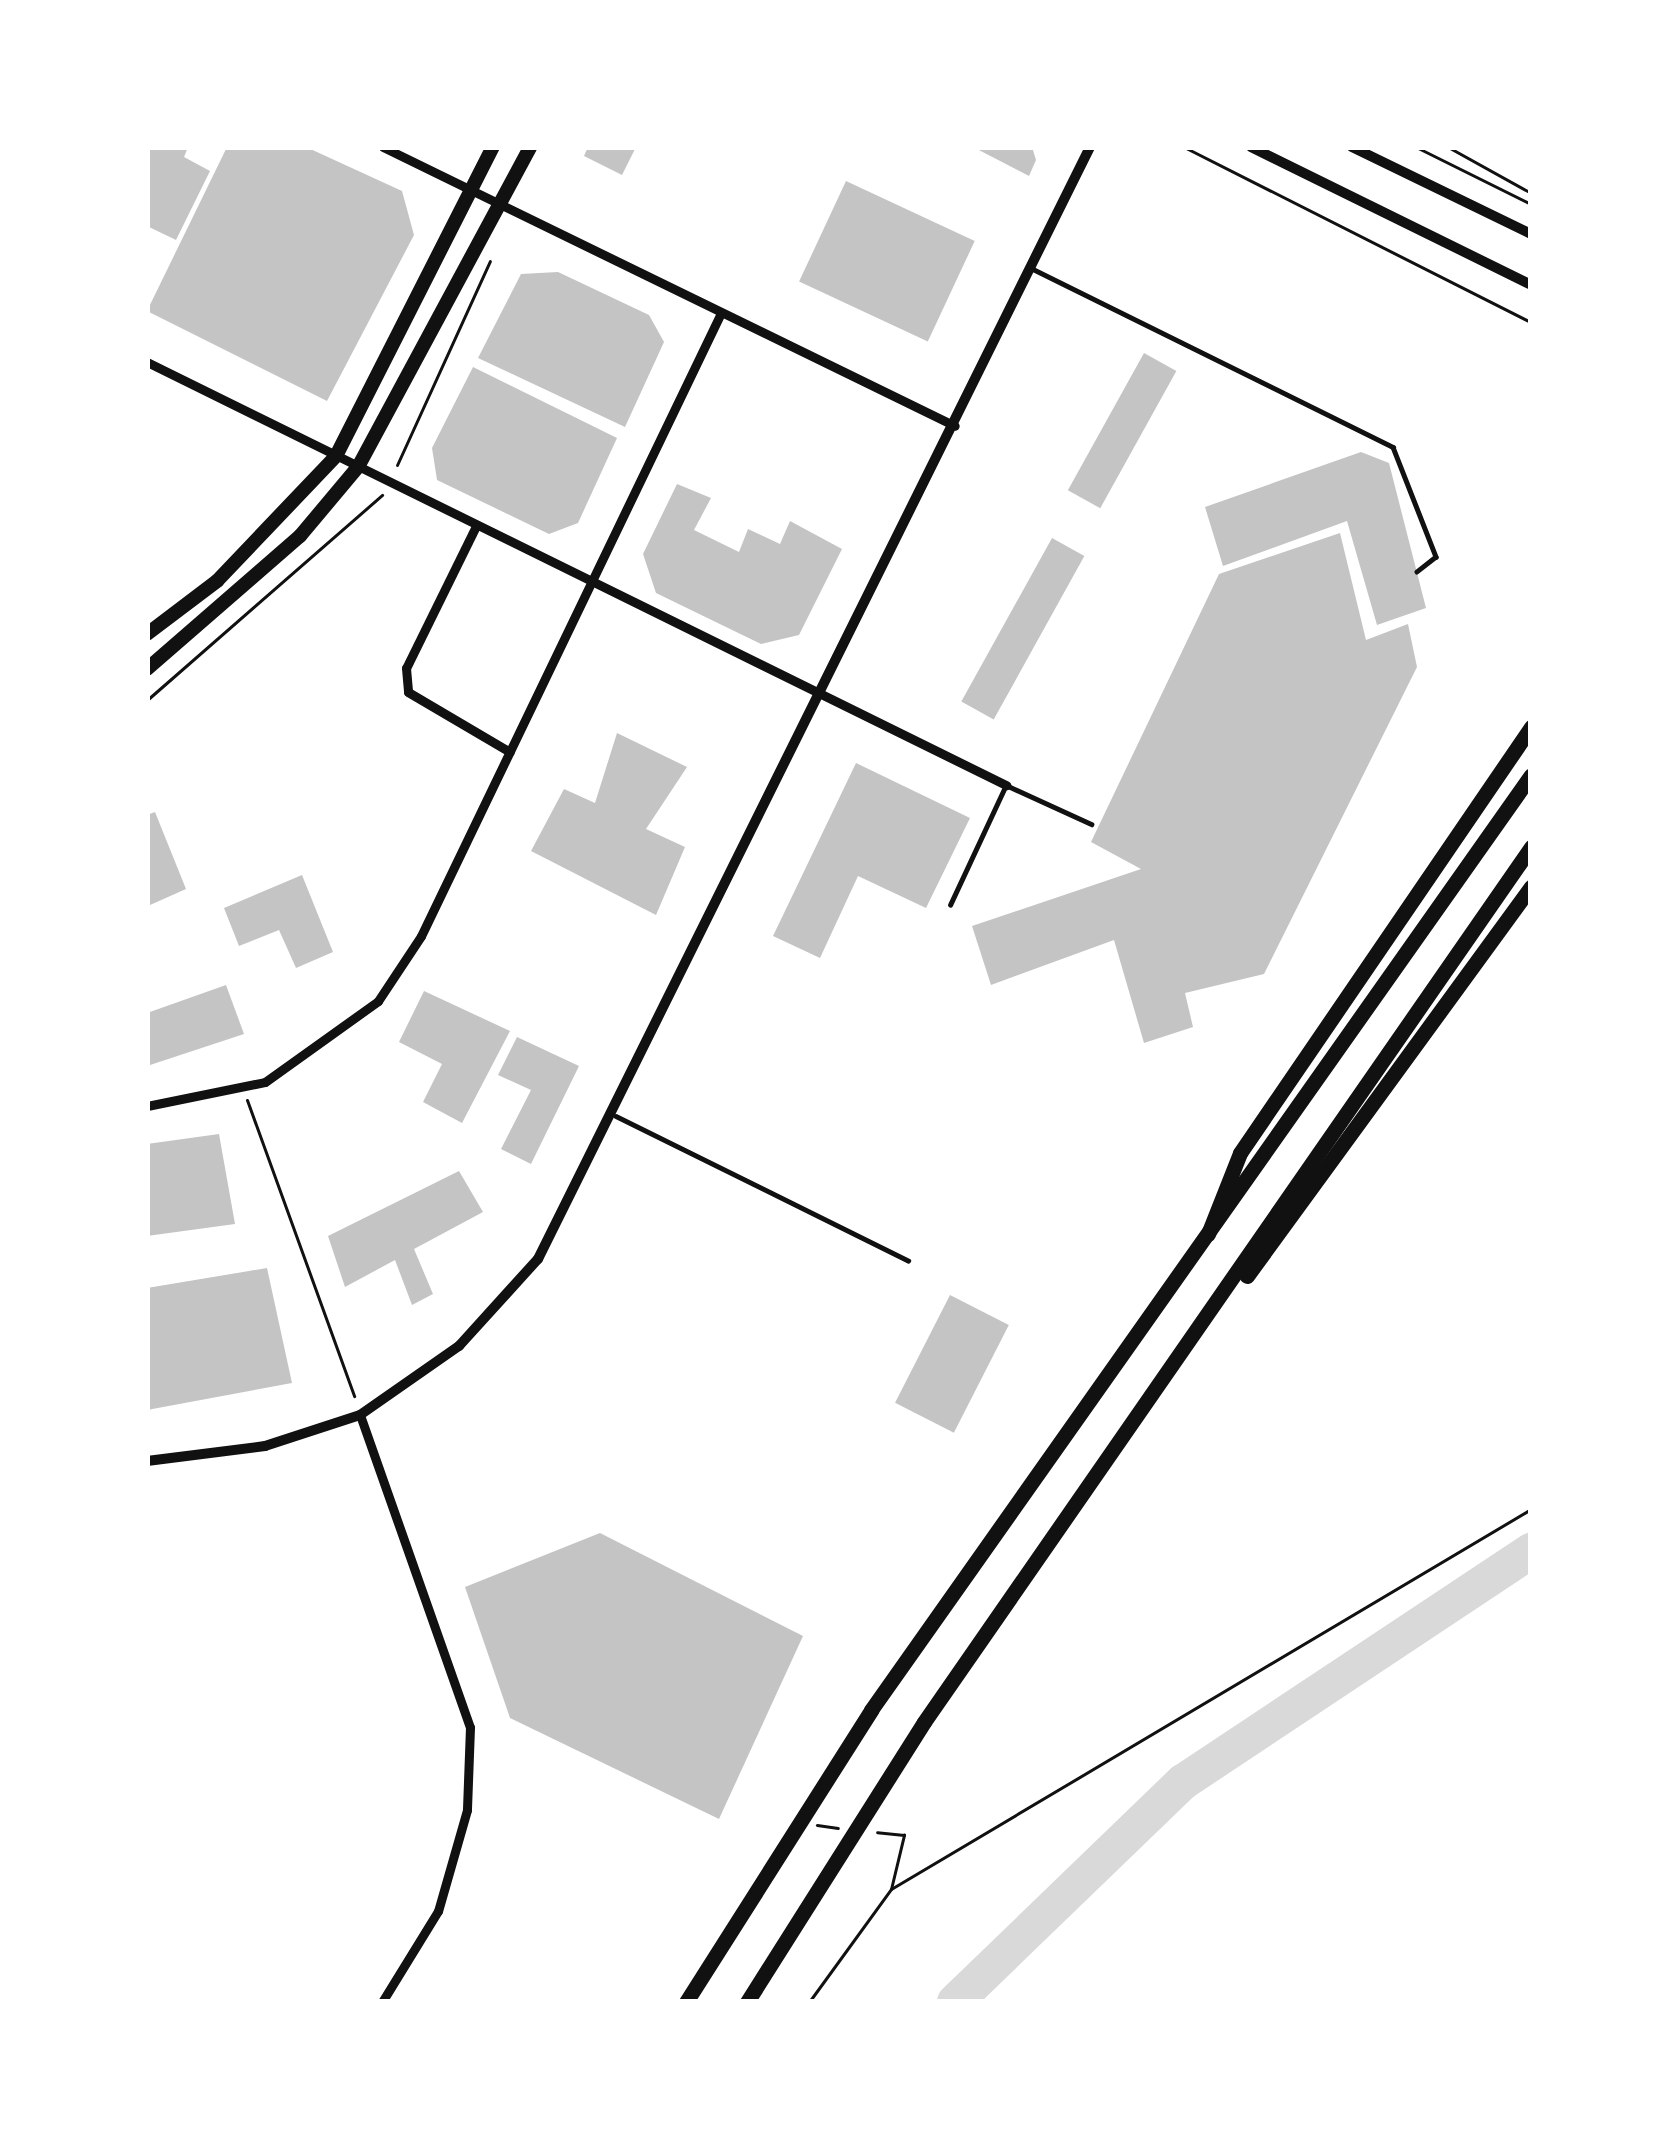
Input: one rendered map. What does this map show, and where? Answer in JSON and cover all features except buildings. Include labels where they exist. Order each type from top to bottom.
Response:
[{"type":"highway","points":[[1198,1258],[1240,1153],[1531,727]]},
{"type":"highway","points":[[686,2002],[871,1709],[1198,1258],[1531,775]]},
{"type":"highway","points":[[747,2002],[924,1722],[1531,847]]},
{"type":"highway","points":[[1180,1357],[1531,887]]},
{"type":"main road","points":[[147,634],[217,581],[336,456],[493,147]]},
{"type":"main road","points":[[147,669],[300,536],[358,467],[530,147]]},
{"type":"street","points":[[382,147],[955,426]]},
{"type":"street","points":[[147,1461],[265,1446],[360,1414],[511,1292],[616,1116],[1090,147]]},
{"type":"street","points":[[1251,147],[1531,285]]},
{"type":"street","points":[[1352,147],[1531,235]]},
{"type":"street","points":[[147,1106],[244,1091],[327,1046],[378,1001],[510,752],[721,313]]},
{"type":"street","points":[[147,362],[1006,785]]},
{"type":"street","points":[[476,526],[406,668],[408,692],[510,752]]},
{"type":"street","points":[[360,1414],[470,1727],[467,1810],[438,1911],[382,2002]]},
{"type":"lane","points":[[1031,268],[1394,446],[1436,556],[1417,572]]},
{"type":"lane","points":[[950,905],[1006,785],[1091,824]]},
{"type":"lane","points":[[616,1116],[908,1260]]},
{"type":"path","points":[[428,147],[441,147]]},
{"type":"path","points":[[1184,147],[1531,322]]},
{"type":"path","points":[[1416,147],[1531,204]]},
{"type":"path","points":[[1448,147],[1531,193]]},
{"type":"path","points":[[244,1091],[360,1414]]},
{"type":"path","points":[[891,1888],[1531,1509]]},
{"type":"path","points":[[809,2002],[891,1888],[904,1835]]},
{"type":"waterway","points":[[955,2002],[1183,1782],[1531,1551]]}]
